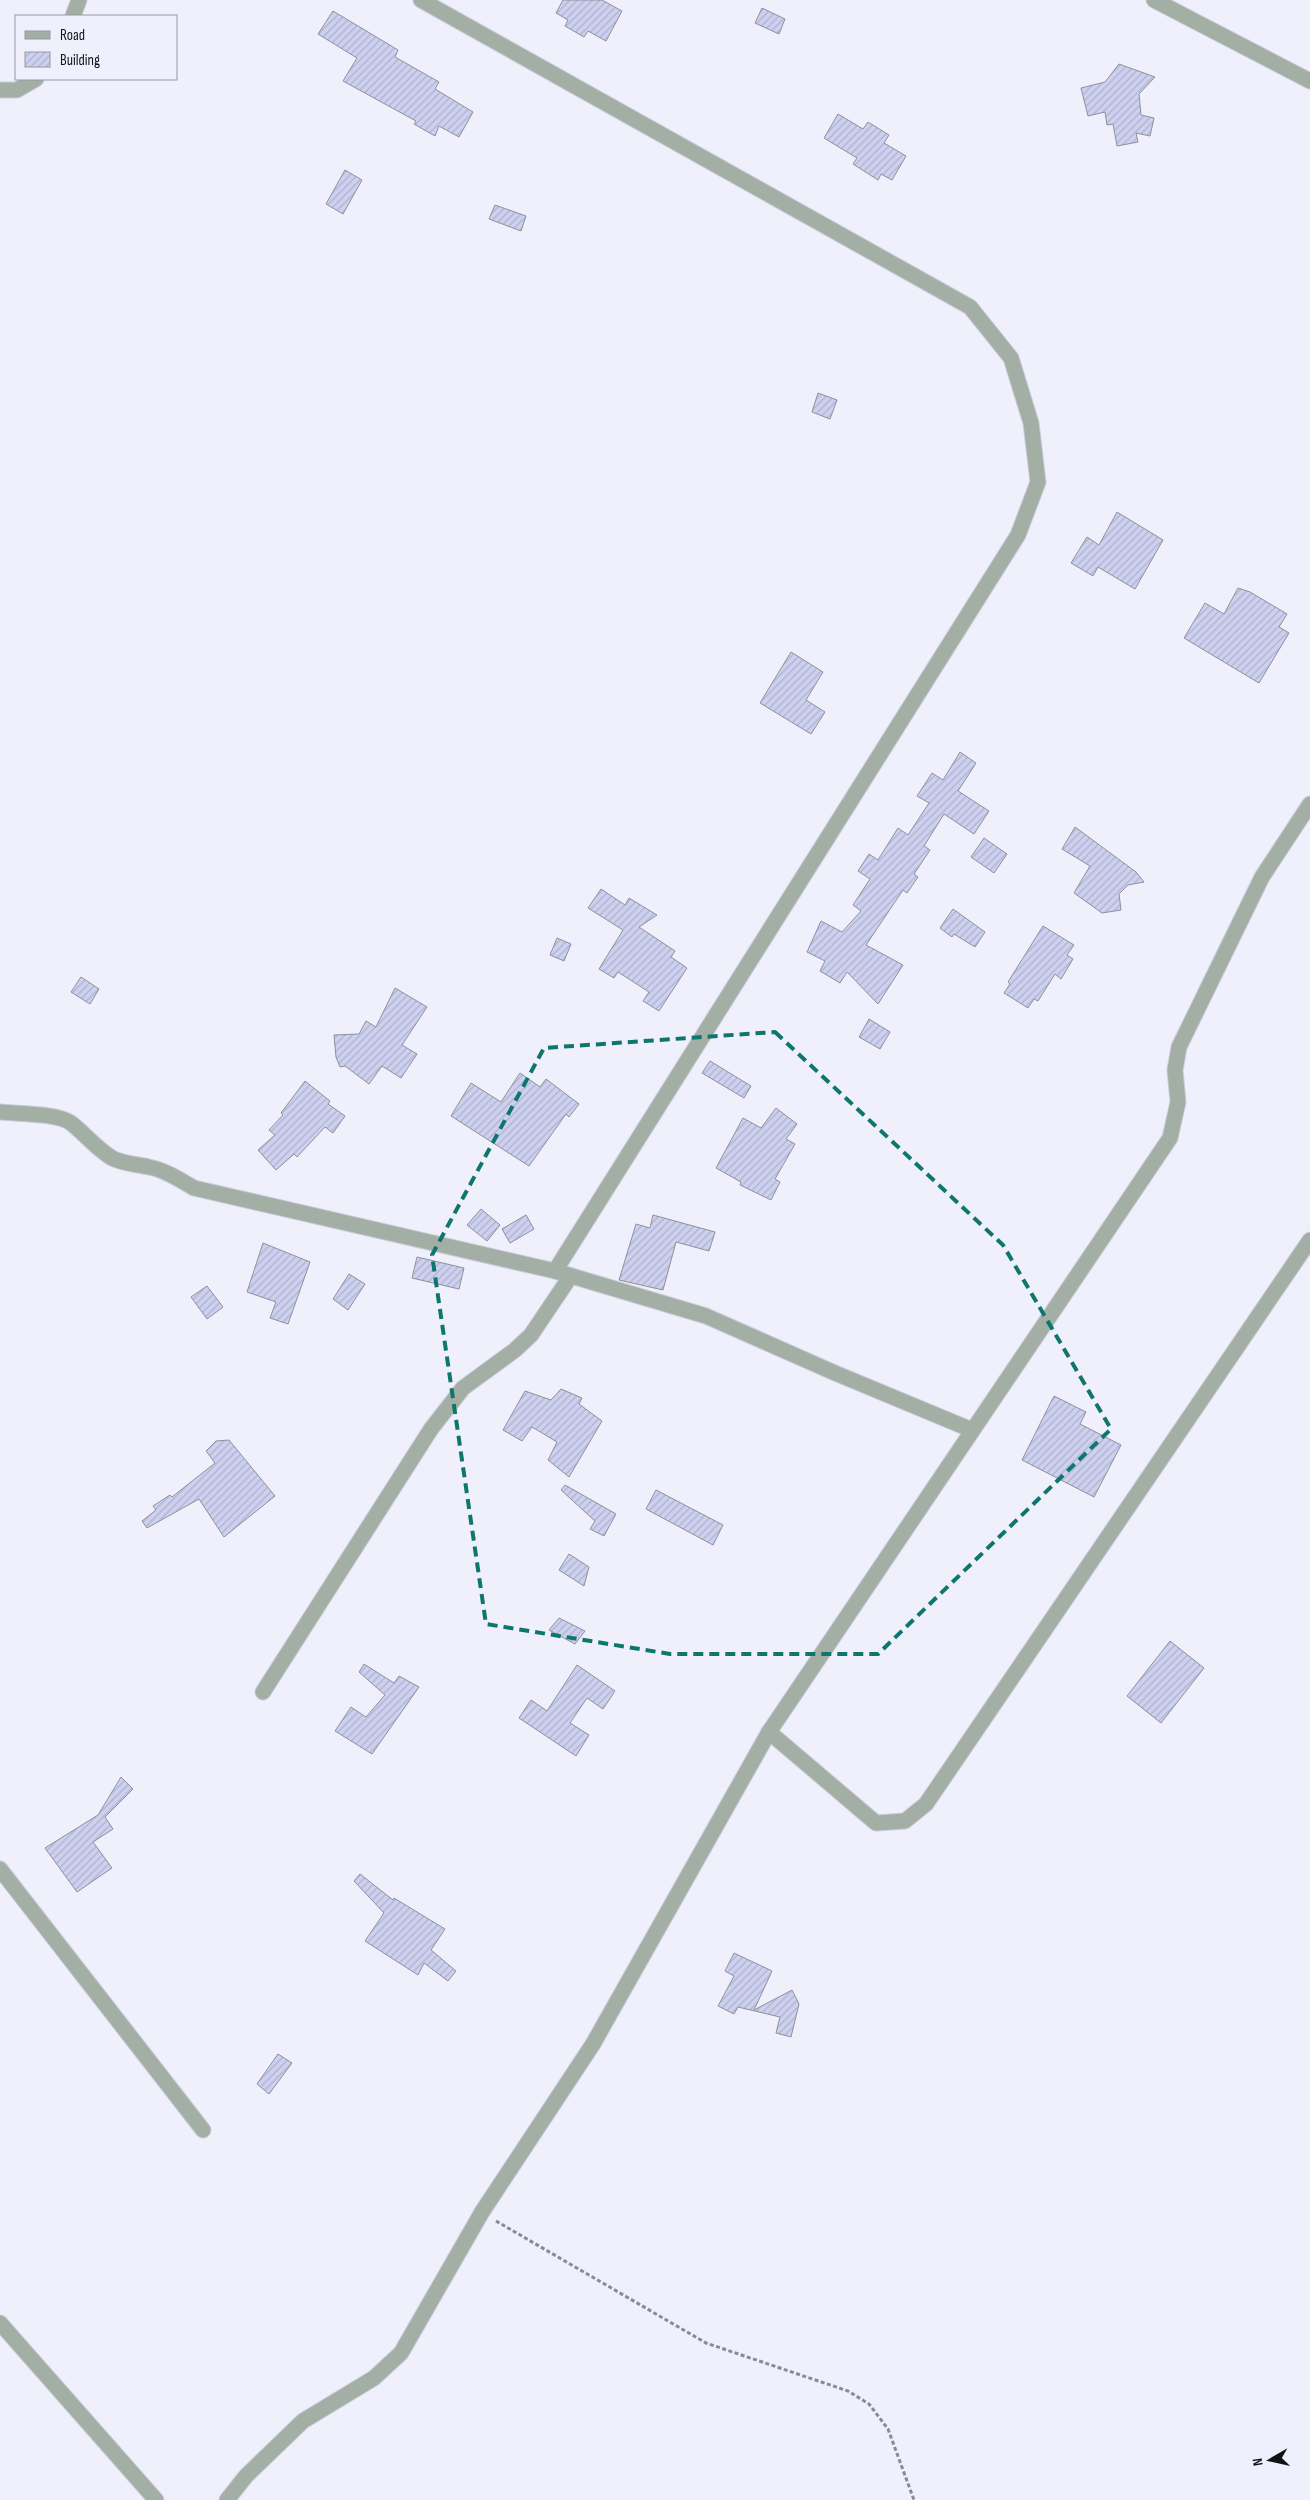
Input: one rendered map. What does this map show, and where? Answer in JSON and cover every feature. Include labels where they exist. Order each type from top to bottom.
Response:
[{"type":"street","points":[[73,15],[79,0]]},
{"type":"street","points":[[420,0],[970,307],[1011,358],[1031,423],[1038,482],[1018,535],[555,1271]]},
{"type":"street","points":[[1154,0],[1310,81]]},
{"type":"street","points":[[0,90],[17,90],[34,80]]},
{"type":"street","points":[[227,2500],[246,2476],[303,2421],[374,2378],[401,2353],[482,2212],[593,2044],[769,1732],[1170,1138],[1178,1102],[1175,1070],[1179,1047],[1262,877],[1310,804]]},
{"type":"street","points":[[0,1112],[28,1116],[50,1115],[69,1122],[111,1157],[129,1165],[149,1167],[162,1171],[194,1188],[555,1271],[706,1316],[834,1374],[972,1430]]},
{"type":"street","points":[[769,1732],[876,1823],[905,1822],[926,1804],[1310,1240]]},
{"type":"street","points":[[263,1692],[440,1416],[463,1388],[515,1350],[531,1335],[570,1277]]},
{"type":"street","points":[[0,1869],[203,2130]]},
{"type":"street","points":[[0,2323],[156,2500]]},
{"type":"path","points":[[482,2212],[706,2343],[848,2391],[869,2404],[888,2429],[914,2500]]},
{"type":"highlighted area","points":[[775,1032],[1003,1245],[1111,1429],[878,1654],[670,1654],[486,1624],[432,1255],[544,1048]]},
{"type":"building","points":[[563,0],[602,0],[622,11],[606,41],[588,31],[584,37],[565,26],[568,20],[556,13]]},
{"type":"building","points":[[762,8],[785,19],[779,34],[755,23]]},
{"type":"building","points":[[333,11],[398,50],[395,57],[439,82],[435,89],[473,112],[459,137],[439,126],[435,136],[414,124],[416,121],[343,81],[357,58],[318,34]]},
{"type":"building","points":[[1119,64],[1155,77],[1139,94],[1141,115],[1154,118],[1150,136],[1136,133],[1138,142],[1117,146],[1113,124],[1107,125],[1105,112],[1088,116],[1081,88],[1105,82]]},
{"type":"building","points":[[838,114],[863,129],[868,122],[889,135],[884,143],[906,156],[892,180],[881,174],[878,180],[853,164],[857,158],[824,138]]},
{"type":"building","points":[[345,170],[362,180],[343,214],[326,204]]},
{"type":"building","points":[[495,205],[526,216],[521,231],[489,219]]},
{"type":"building","points":[[818,393],[837,400],[830,419],[812,412]]},
{"type":"building","points":[[1117,512],[1163,540],[1135,589],[1098,567],[1093,576],[1071,563],[1087,537],[1099,545]]},
{"type":"building","points":[[1238,588],[1250,592],[1287,614],[1279,627],[1289,633],[1259,683],[1184,638],[1205,603],[1224,614]]},
{"type":"building","points":[[791,652],[823,672],[806,700],[825,712],[811,734],[760,703]]},
{"type":"building","points":[[960,752],[976,763],[958,791],[989,811],[974,834],[944,814],[924,846],[930,850],[914,874],[918,877],[907,893],[903,890],[866,945],[903,965],[878,1004],[847,972],[840,983],[820,971],[825,961],[807,952],[821,921],[842,932],[861,911],[853,905],[870,879],[858,871],[869,854],[878,860],[898,828],[908,835],[929,803],[917,796],[932,773],[943,780]]},
{"type":"building","points":[[1075,827],[1136,872],[1144,882],[1128,885],[1119,894],[1121,910],[1102,913],[1074,893],[1090,866],[1062,849]]},
{"type":"building","points":[[984,838],[1007,854],[994,873],[971,857]]},
{"type":"building","points":[[601,889],[625,905],[629,898],[657,915],[639,927],[675,951],[671,957],[687,968],[659,1011],[643,1001],[649,992],[618,972],[614,978],[599,969],[623,930],[588,908]]},
{"type":"building","points":[[953,909],[985,932],[975,947],[954,934],[952,937],[940,928]]},
{"type":"building","points":[[1043,926],[1074,945],[1067,955],[1073,959],[1061,979],[1055,974],[1038,1001],[1034,999],[1028,1008],[1004,993],[1010,984],[1008,982]]},
{"type":"building","points":[[557,938],[571,944],[564,961],[550,955]]},
{"type":"building","points":[[81,977],[99,989],[90,1004],[71,992]]},
{"type":"building","points":[[395,988],[427,1007],[402,1045],[417,1054],[401,1078],[382,1066],[369,1084],[345,1066],[340,1067],[336,1057],[334,1035],[359,1034],[366,1021],[376,1027]]},
{"type":"building","points":[[869,1019],[890,1032],[880,1049],[859,1037]]},
{"type":"building","points":[[710,1061],[751,1086],[744,1098],[702,1073]]},
{"type":"building","points":[[520,1073],[540,1087],[546,1079],[579,1104],[569,1117],[566,1114],[529,1166],[451,1116],[471,1083],[501,1102]]},
{"type":"building","points":[[305,1081],[330,1101],[328,1104],[345,1116],[333,1133],[325,1127],[297,1157],[294,1154],[276,1170],[258,1150],[275,1135],[269,1130],[283,1115],[281,1113]]},
{"type":"building","points":[[776,1108],[797,1124],[786,1139],[795,1144],[775,1179],[780,1182],[771,1200],[740,1185],[741,1182],[716,1168],[743,1118],[761,1128]]},
{"type":"building","points":[[481,1209],[500,1225],[487,1241],[467,1225]]},
{"type":"building","points":[[526,1215],[534,1229],[510,1243],[502,1229]]},
{"type":"building","points":[[653,1215],[715,1232],[709,1251],[676,1242],[663,1290],[619,1280],[636,1224],[650,1228]]},
{"type":"building","points":[[263,1243],[310,1262],[288,1324],[270,1318],[276,1302],[247,1292]]},
{"type":"building","points":[[417,1257],[464,1268],[459,1289],[412,1278]]},
{"type":"building","points":[[349,1274],[365,1284],[348,1310],[333,1299]]},
{"type":"building","points":[[207,1286],[223,1307],[207,1319],[191,1297]]},
{"type":"building","points":[[561,1389],[582,1398],[579,1404],[602,1421],[569,1477],[548,1460],[557,1442],[532,1427],[522,1441],[503,1430],[525,1391],[551,1400]]},
{"type":"building","points":[[1054,1396],[1086,1412],[1080,1424],[1121,1445],[1094,1497],[1022,1460]]},
{"type":"building","points":[[229,1440],[275,1496],[224,1537],[199,1499],[147,1528],[142,1521],[156,1510],[153,1506],[170,1495],[172,1497],[215,1463],[206,1451],[216,1441]]},
{"type":"building","points":[[565,1485],[616,1514],[604,1536],[590,1529],[595,1521],[561,1490]]},
{"type":"building","points":[[656,1490],[723,1525],[713,1545],[646,1509]]},
{"type":"building","points":[[569,1554],[589,1567],[584,1586],[559,1570]]},
{"type":"building","points":[[559,1618],[585,1631],[575,1644],[549,1630]]},
{"type":"building","points":[[1170,1641],[1204,1668],[1161,1723],[1127,1696]]},
{"type":"building","points":[[364,1664],[394,1683],[399,1676],[419,1687],[372,1754],[335,1731],[351,1707],[366,1717],[385,1695],[359,1672]]},
{"type":"building","points":[[577,1665],[615,1691],[603,1709],[587,1698],[570,1723],[589,1735],[576,1756],[519,1718],[531,1700],[547,1711]]},
{"type":"building","points":[[121,1777],[133,1789],[105,1817],[113,1829],[93,1842],[112,1868],[77,1892],[45,1848],[98,1815]]},
{"type":"building","points":[[360,1874],[393,1900],[394,1898],[445,1929],[431,1950],[456,1971],[448,1981],[424,1963],[418,1975],[365,1941],[384,1913],[354,1881]]},
{"type":"building","points":[[734,1953],[772,1971],[754,2010],[792,1990],[799,2004],[791,2037],[776,2033],[780,2017],[738,2007],[734,2014],[718,2006],[734,1976],[725,1971]]},
{"type":"building","points":[[278,2054],[292,2063],[269,2094],[257,2084]]}]
